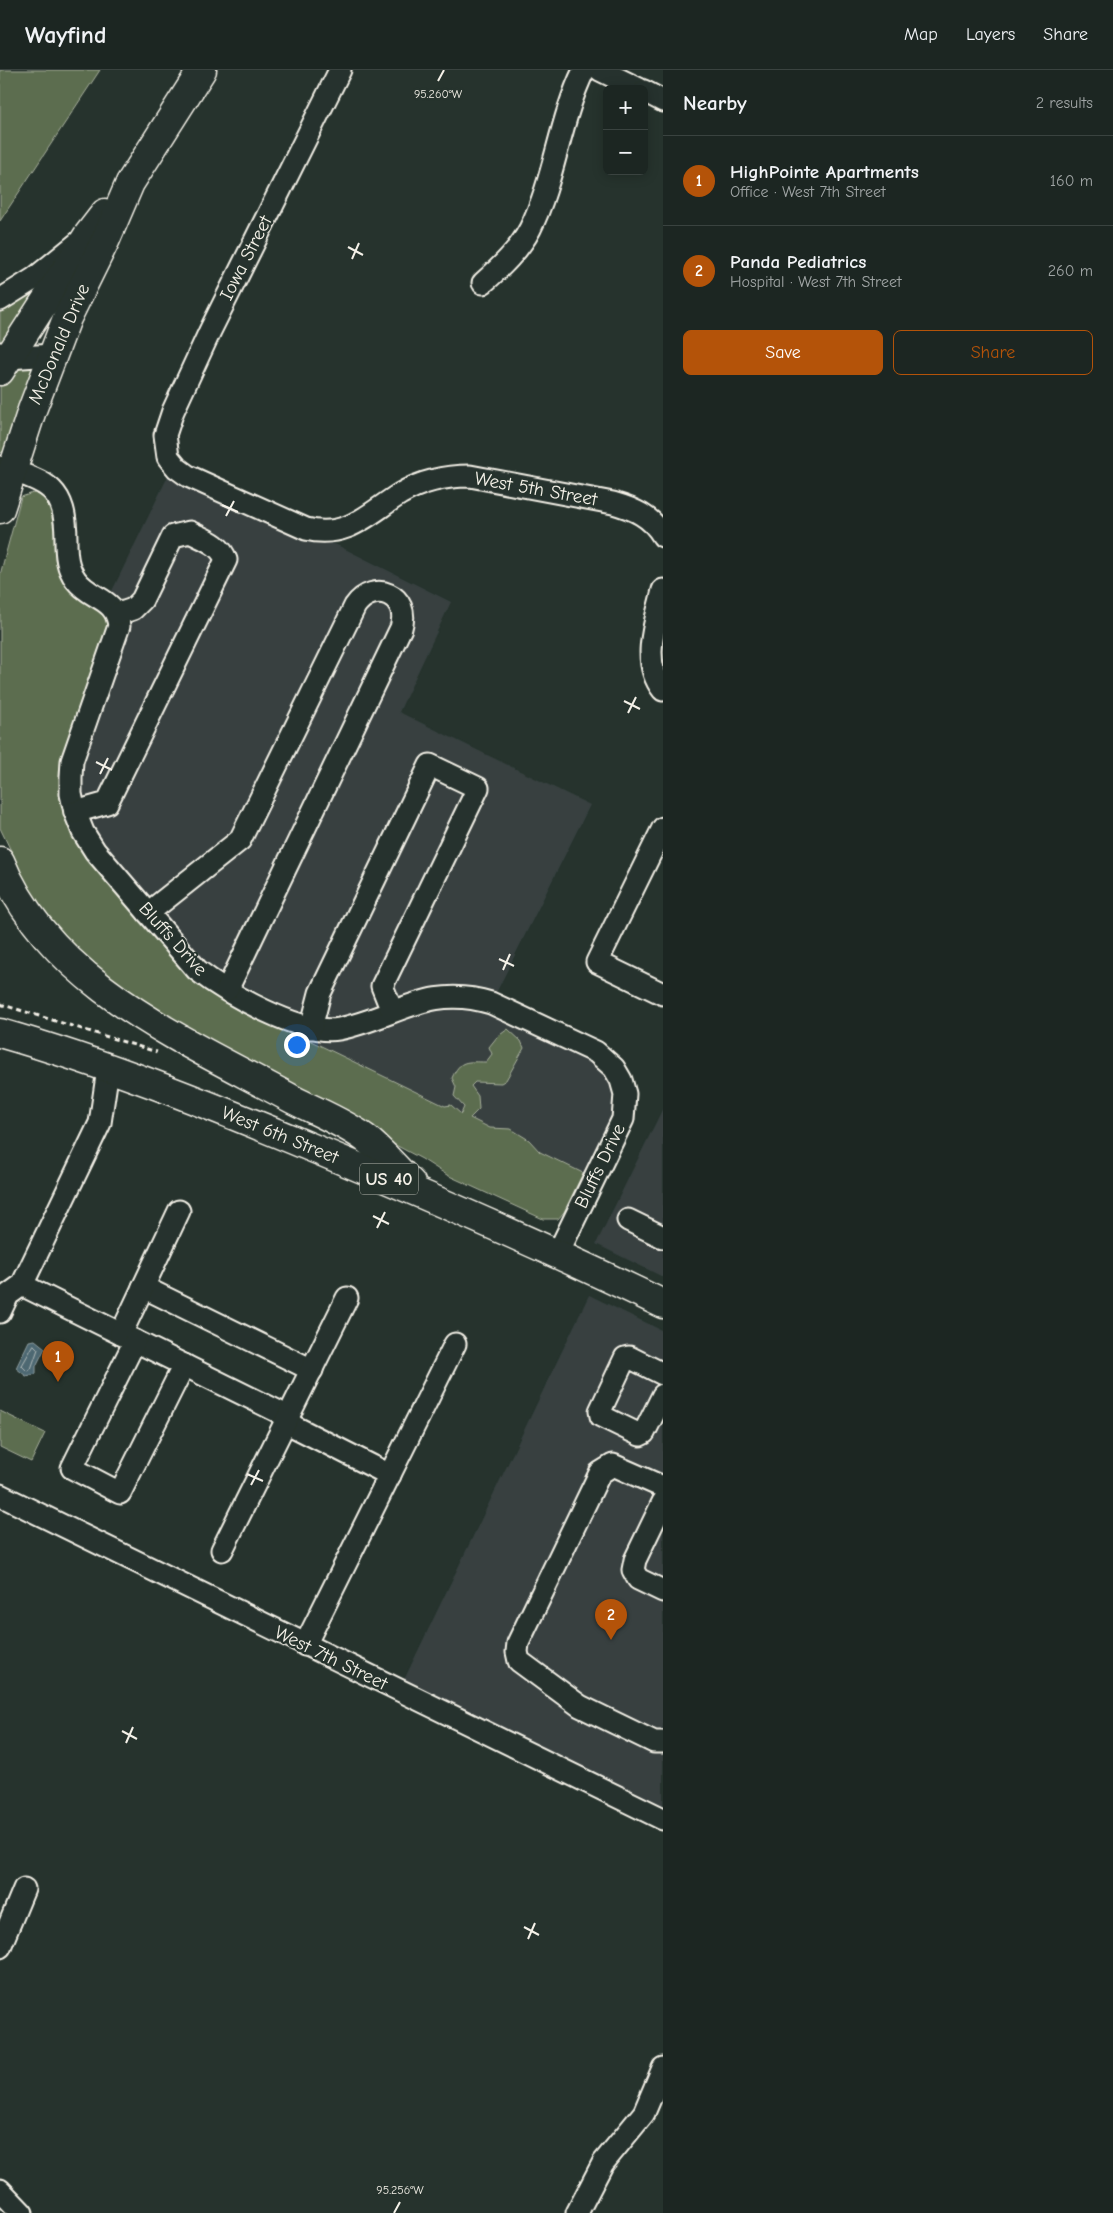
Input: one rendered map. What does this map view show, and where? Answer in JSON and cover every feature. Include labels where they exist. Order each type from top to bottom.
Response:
[{"type":"highway","name":"McDonald Drive","points":[[3,361],[88,235],[130,183],[202,70]]},
{"type":"highway","name":"McDonald Drive","points":[[0,509],[6,468],[67,318],[106,239],[130,183]]},
{"type":"highway","points":[[0,861],[24,905],[53,943],[84,973],[127,1007],[176,1036],[365,1138],[421,1193]]},
{"type":"highway","name":"West 6th Street","points":[[0,1032],[223,1111],[421,1193],[558,1253],[663,1304]]},
{"type":"street","name":"Iowa Street","points":[[166,450],[167,426],[177,402],[210,331],[340,70]]},
{"type":"street","points":[[483,283],[509,259],[530,230],[540,206],[570,99],[584,70]]},
{"type":"street","points":[[600,70],[631,85]]},
{"type":"street","points":[[648,94],[663,101]]},
{"type":"street","points":[[0,300],[35,278],[88,235]]},
{"type":"street","points":[[3,361],[52,355]]},
{"type":"street","name":"West 5th Street","points":[[166,450],[176,468],[188,476],[306,529],[318,532],[338,531],[351,526],[418,485],[450,476],[470,476],[613,502],[632,508],[652,521],[663,536]]},
{"type":"street","points":[[6,468],[41,482],[50,487],[58,496],[64,508],[66,556],[70,569],[76,580],[89,592],[110,604],[118,614],[133,609],[142,600],[173,536],[190,532],[216,545],[224,552],[226,560],[107,803],[76,812]]},
{"type":"street","points":[[663,590],[650,660],[653,674],[663,690]]},
{"type":"street","points":[[148,913],[240,840],[355,606],[364,596],[372,593],[390,595],[398,602],[403,611],[401,628],[227,990]]},
{"type":"street","name":"Bluffs Drive","points":[[118,614],[119,626],[72,761],[71,794],[83,832],[95,851],[197,970],[227,990],[287,1020],[311,1028],[337,1029],[434,998],[476,998],[491,1003],[596,1052],[614,1068],[621,1080],[625,1094],[623,1119],[558,1253]]},
{"type":"street","points":[[311,1028],[320,993],[430,764],[478,788],[382,986],[392,1011]]},
{"type":"street","points":[[663,828],[596,962],[663,994]]},
{"type":"street","points":[[0,1312],[8,1295],[22,1285],[100,1123],[108,1069]]},
{"type":"street","points":[[179,1211],[143,1287],[128,1337],[72,1468],[120,1493],[184,1365]]},
{"type":"street","points":[[628,1220],[663,1237]]},
{"type":"street","points":[[22,1285],[277,1411],[295,1427],[390,1475]]},
{"type":"street","points":[[143,1287],[312,1370]]},
{"type":"street","points":[[222,1550],[347,1298]]},
{"type":"street","points":[[305,1645],[456,1344]]},
{"type":"street","points":[[663,1374],[629,1357],[626,1358],[600,1411],[601,1416],[640,1434],[644,1433],[663,1394]]},
{"type":"street","points":[[663,1487],[613,1465],[600,1473],[518,1643],[516,1652],[519,1661],[580,1706],[654,1742],[663,1742]]},
{"type":"street","name":"West 7th Street","points":[[0,1495],[663,1819]]},
{"type":"street","points":[[663,1502],[635,1560],[633,1570],[638,1579],[663,1591]]},
{"type":"street","points":[[0,1947],[24,1889]]},
{"type":"street","points":[[577,2213],[603,2163],[644,2113],[663,2068]]},
{"type":"street","points":[[0,2190],[22,2213]]},
{"type":"path","points":[[0,1004],[165,1055]]},
{"type":"shaded area","points":[[170,472],[327,540],[451,602],[399,712],[590,805],[496,993],[470,987],[422,989],[336,1018],[307,1015],[289,1008],[234,981],[208,965],[96,833],[87,815],[81,781],[84,757],[126,607],[120,597],[111,593]]},
{"type":"shaded area","points":[[457,1006],[485,1011],[585,1058],[605,1074],[613,1093],[613,1112],[583,1173],[293,1033]]},
{"type":"shaded area","points":[[663,1108],[663,1277],[596,1244]]},
{"type":"shaded area","points":[[589,1295],[663,1331],[663,1809],[403,1682]]},
{"type":"green space","points":[[0,70],[100,70],[0,221]]},
{"type":"green space","points":[[43,284],[9,346],[0,343],[0,308]]},
{"type":"green space","points":[[11,366],[36,366],[4,450],[0,454],[0,386]]},
{"type":"green space","points":[[33,493],[43,497],[50,505],[53,514],[57,566],[69,588],[75,595],[104,616],[107,626],[64,752],[61,773],[64,806],[224,999],[445,1106],[451,1105],[461,1114],[464,1107],[454,1096],[456,1087],[452,1078],[455,1072],[458,1067],[465,1063],[486,1062],[492,1054],[489,1047],[497,1037],[508,1029],[521,1041],[524,1048],[506,1080],[501,1083],[475,1082],[471,1086],[478,1096],[479,1109],[470,1118],[490,1128],[511,1129],[529,1140],[540,1152],[583,1173],[564,1212],[558,1219],[543,1219],[447,1175],[422,1159],[229,1057],[120,987],[69,943],[30,890],[0,828],[0,575],[21,497]]},
{"type":"green space","points":[[0,1411],[45,1433],[31,1462],[0,1447]]},
{"type":"water","points":[[35,1340],[45,1348],[36,1366],[36,1374],[26,1376],[16,1368],[29,1341]]},
{"type":"place","name":"HighPointe Apartments","points":[[58,1382]]},
{"type":"place","name":"Panda Pediatrics","points":[[611,1640]]}]
